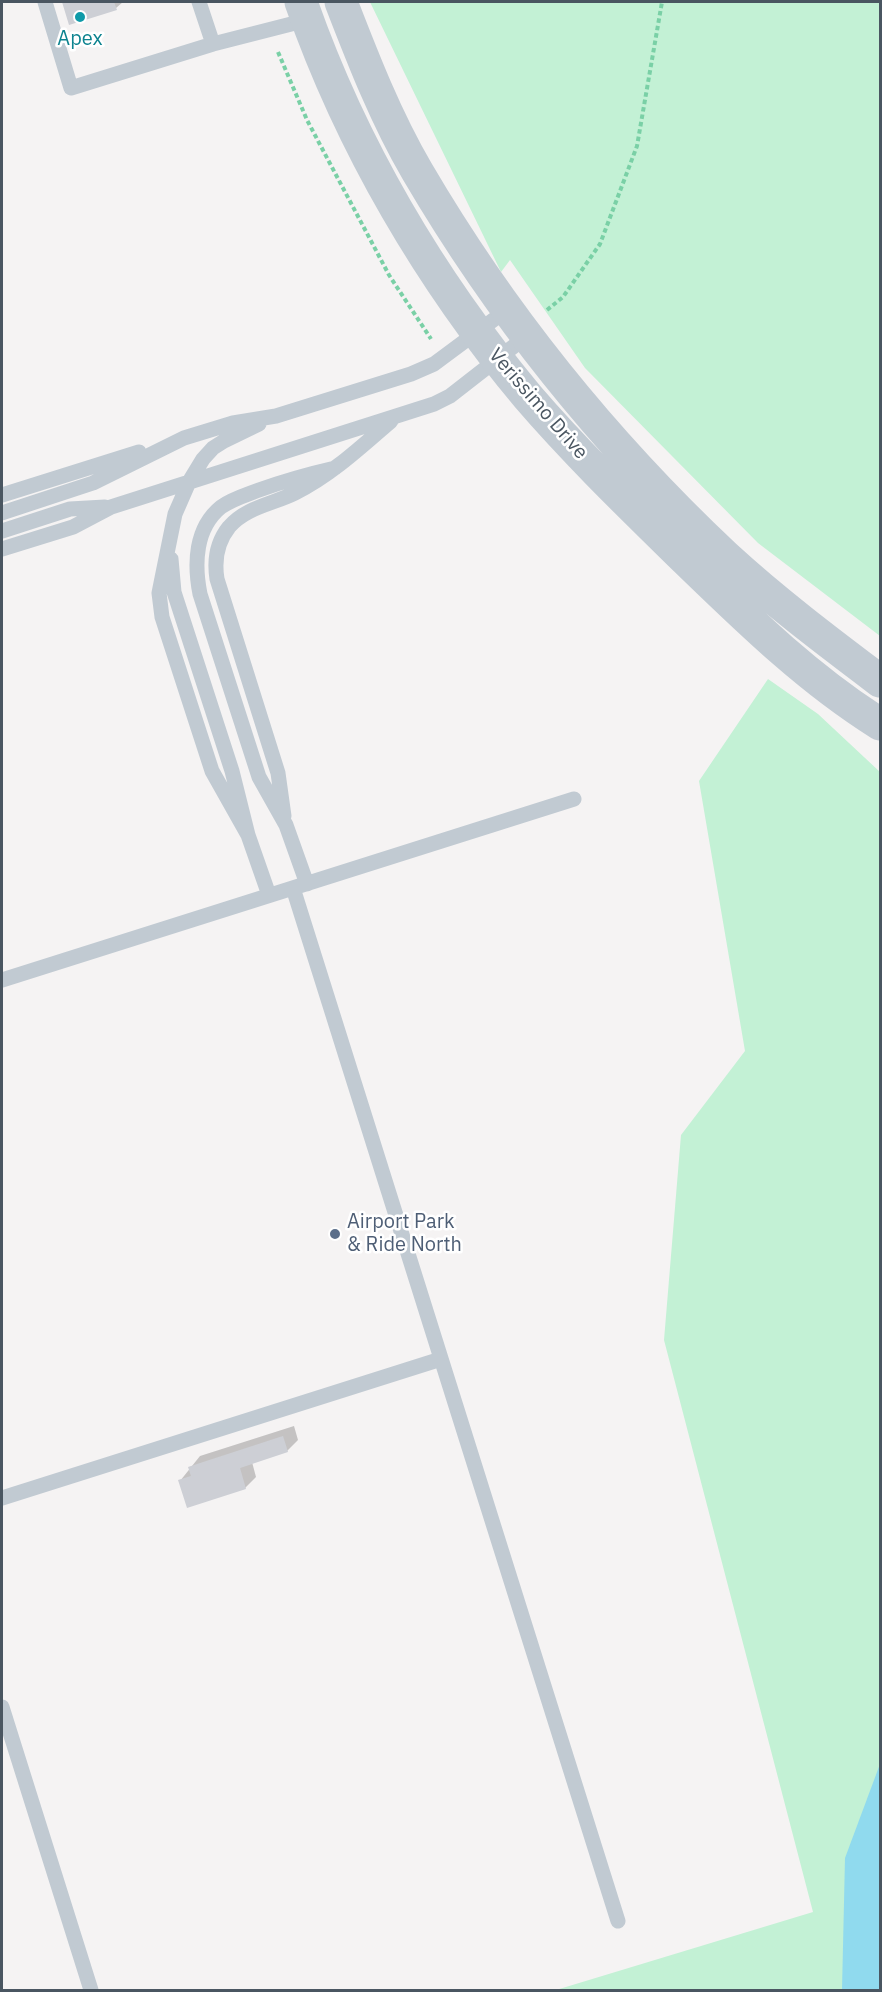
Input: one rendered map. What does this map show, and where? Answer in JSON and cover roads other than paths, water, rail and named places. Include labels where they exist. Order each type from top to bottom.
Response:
[{"type":"street","name":"Verissimo Drive","points":[[341,2],[387,114],[416,170],[466,248],[519,324],[590,415],[620,449],[726,556],[805,625],[880,681]]},
{"type":"street","name":"Verissimo Drive","points":[[304,11],[332,83],[369,163],[446,288],[497,359],[582,457],[772,642],[861,712],[880,724]]},
{"type":"lane","points":[[45,2],[71,88],[213,44],[304,11]]},
{"type":"lane","points":[[199,2],[213,44]]},
{"type":"lane","points":[[2,495],[233,423],[276,416],[411,374],[434,364],[478,332],[519,324]]},
{"type":"lane","points":[[2,549],[73,527],[111,507],[434,404],[450,396],[497,359],[519,324]]},
{"type":"lane","points":[[401,415],[335,468],[295,493],[247,512],[239,518],[223,535],[216,558],[217,579],[278,773],[286,825],[300,886],[441,1359],[618,1921]]},
{"type":"lane","points":[[269,895],[248,835],[212,771],[162,617],[159,593],[175,514],[189,482],[203,459],[213,448],[276,416]]},
{"type":"lane","points":[[2,513],[93,483],[184,438]]},
{"type":"lane","points":[[2,531],[70,509],[111,507]]},
{"type":"lane","points":[[2,980],[574,799]]},
{"type":"lane","points":[[2,1497],[441,1359]]},
{"type":"lane","points":[[2,1707],[91,1990]]},
{"type":"water","points":[[880,1764],[880,1990],[842,1990],[845,1858]]},
{"type":"place","name":"Apex","points":[[80,17]]},
{"type":"place","name":"Airport Park & Ride North","points":[[335,1234]]}]
